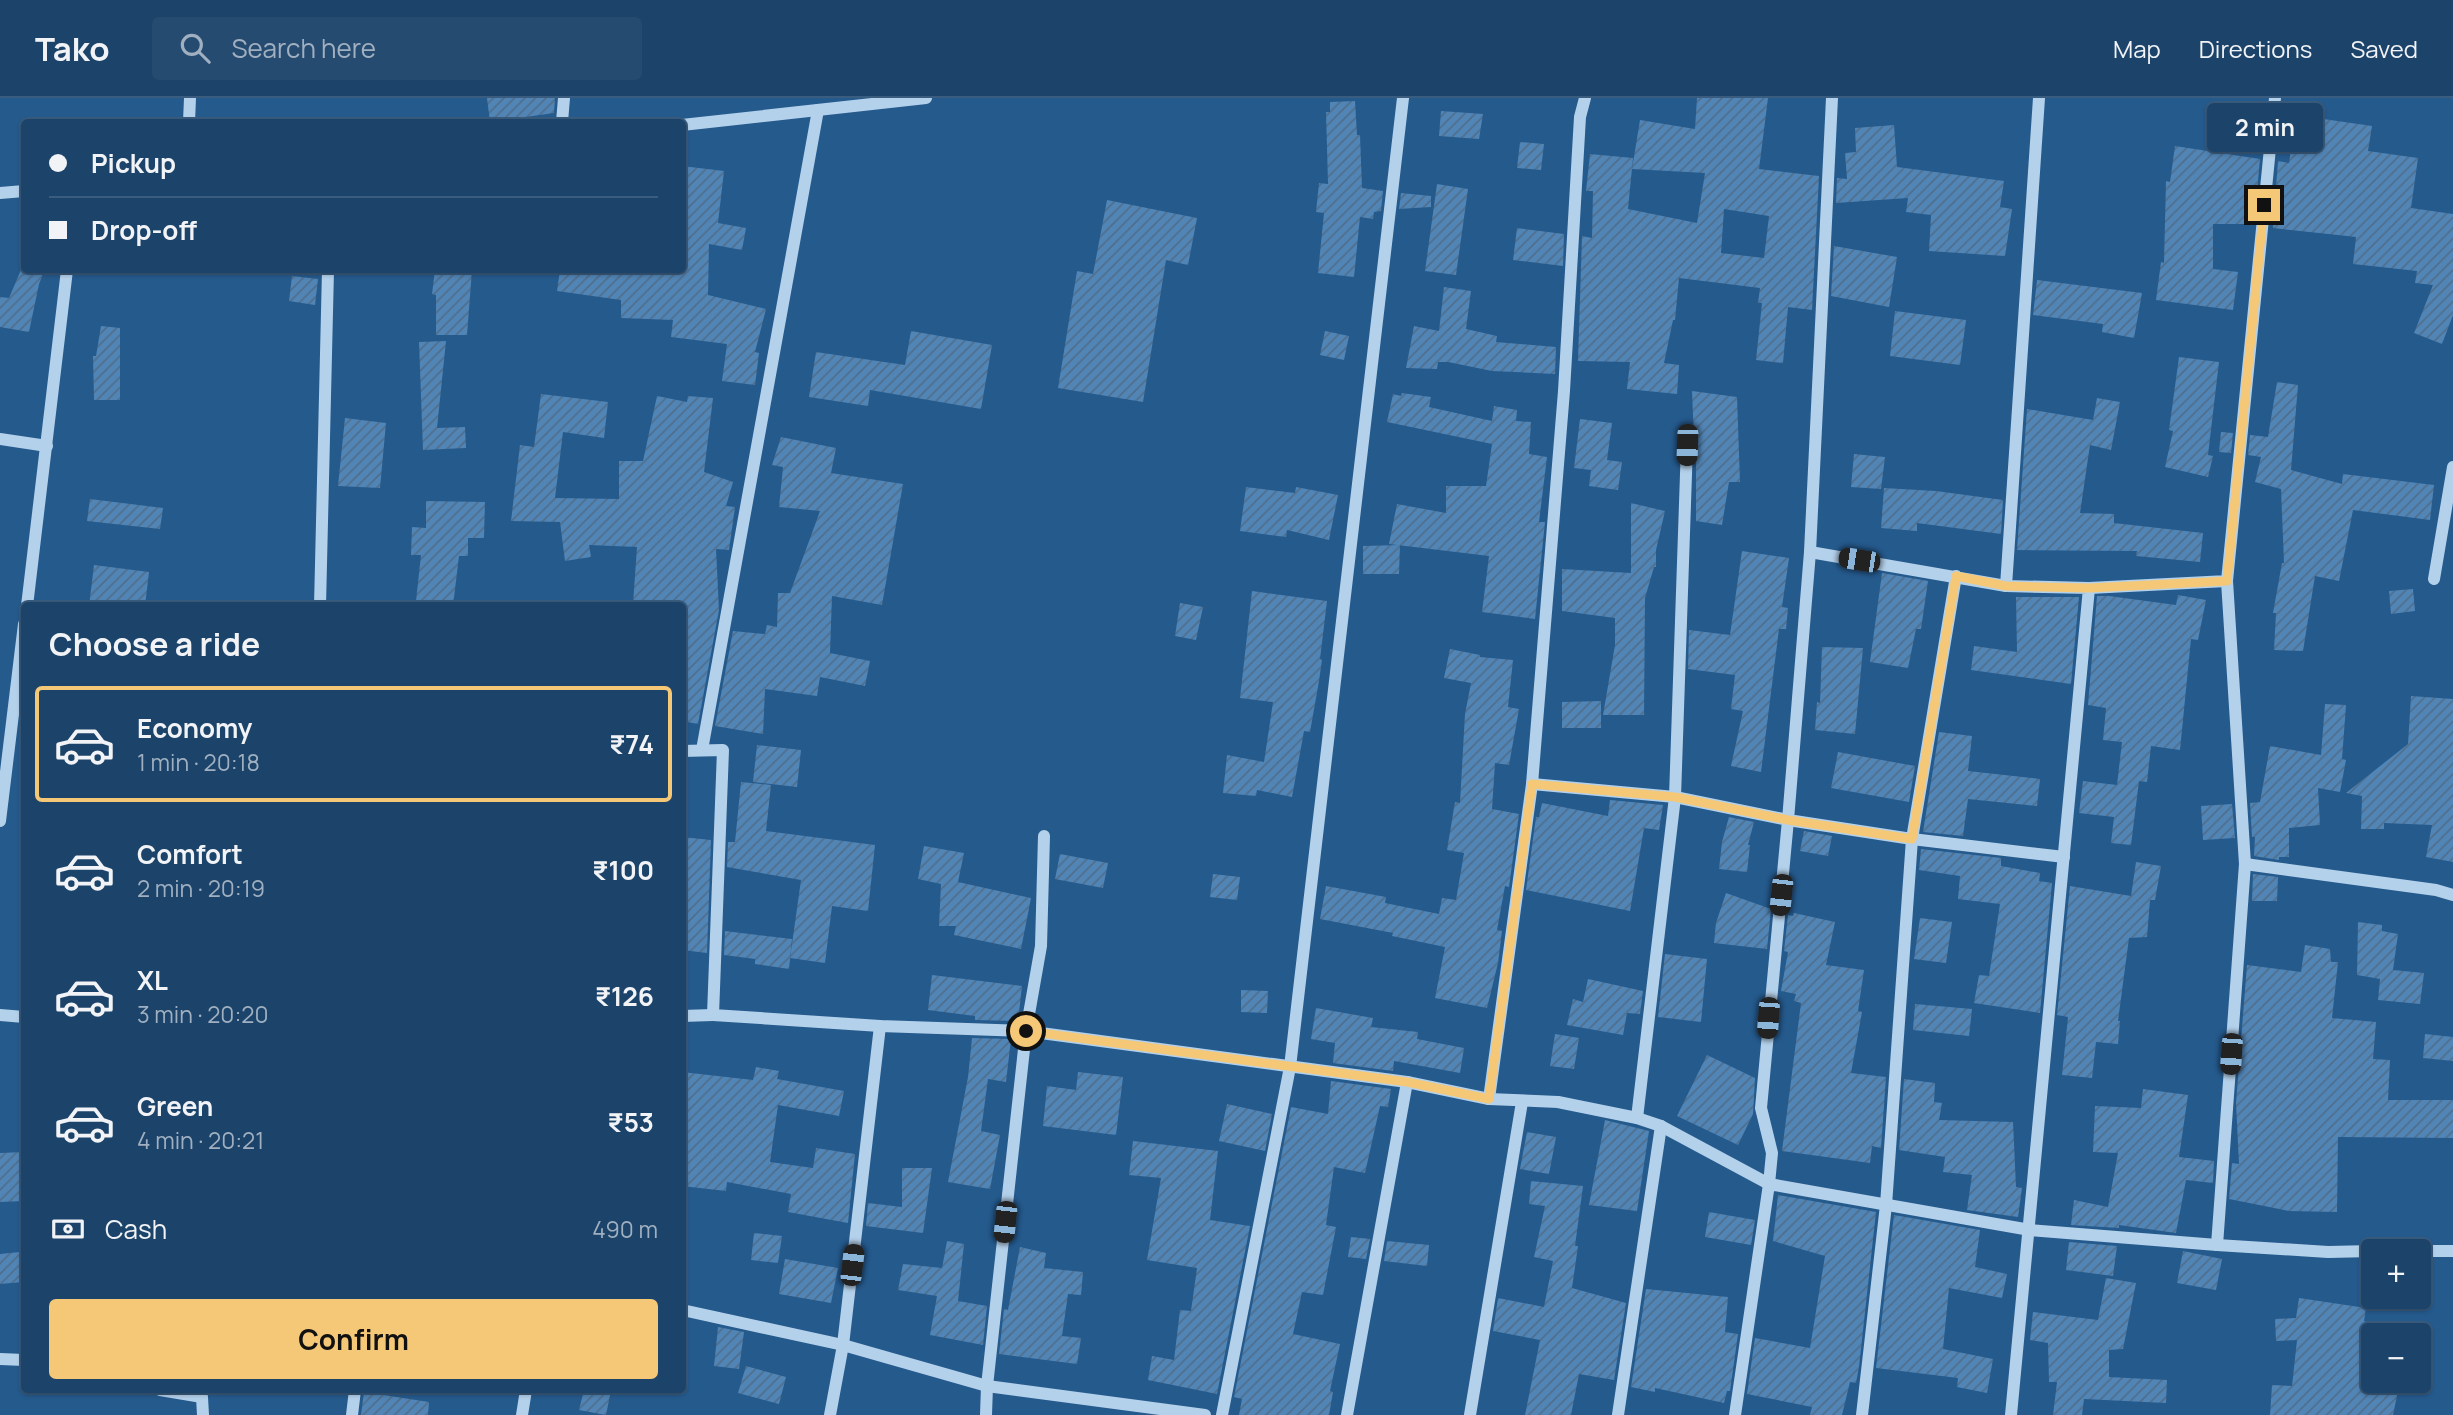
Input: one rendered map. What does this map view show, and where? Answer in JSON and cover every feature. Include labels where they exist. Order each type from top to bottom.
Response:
[{"type":"street","points":[[189,119],[190,98]]},
{"type":"street","points":[[562,119],[564,98]]},
{"type":"street","points":[[686,125],[926,98]]},
{"type":"street","points":[[1222,1415],[1290,1067],[1403,98]]},
{"type":"street","points":[[1489,1099],[1532,784],[1564,391],[1580,117],[1585,98]]},
{"type":"street","points":[[1735,1415],[1772,1153],[1761,1108],[1810,552],[1832,98]]},
{"type":"street","points":[[2006,586],[2039,98]]},
{"type":"street","points":[[2217,1245],[2245,864],[2227,581],[2275,98]]},
{"type":"street","points":[[702,750],[818,110]]},
{"type":"street","points":[[0,193],[21,191]]},
{"type":"street","points":[[28,602],[67,273]]},
{"type":"street","points":[[320,602],[328,273]]},
{"type":"street","points":[[0,439],[47,446]]},
{"type":"street","points":[[1637,1118],[1675,797],[1687,445]]},
{"type":"street","points":[[2434,579],[2453,467]]},
{"type":"street","points":[[1810,552],[2006,586],[2089,588],[2227,581]]},
{"type":"street","points":[[1862,1415],[1886,1205],[1912,839],[1956,576]]},
{"type":"street","points":[[2011,1415],[2089,588]]},
{"type":"street","points":[[0,821],[21,649]]},
{"type":"street","points":[[686,751],[723,750],[713,1016]]},
{"type":"street","points":[[1532,784],[1675,797],[1788,820],[1912,839],[2064,857]]},
{"type":"street","points":[[986,1415],[1026,1031],[1041,946],[1044,836]]},
{"type":"street","points":[[2245,864],[2436,890],[2453,895]]},
{"type":"street","points":[[0,1015],[21,1017]]},
{"type":"street","points":[[686,1016],[1026,1031],[1407,1082],[1489,1099],[1558,1102],[1637,1118],[1661,1126],[1769,1184],[2030,1230],[2217,1245],[2328,1252],[2361,1251]]},
{"type":"street","points":[[830,1415],[843,1345],[880,1026]]},
{"type":"street","points":[[1347,1415],[1407,1082]]},
{"type":"street","points":[[1470,1415],[1522,1102]]},
{"type":"street","points":[[1618,1415],[1661,1126]]},
{"type":"street","points":[[2431,1251],[2453,1251]]},
{"type":"street","points":[[687,1311],[843,1345],[987,1386],[1205,1415]]},
{"type":"street","points":[[0,1359],[21,1360]]},
{"type":"street","points":[[181,1393],[202,1396],[203,1415]]},
{"type":"street","points":[[352,1415],[355,1393]]},
{"type":"street","points":[[522,1415],[526,1393]]},
{"type":"building","points":[[487,98],[555,98],[554,113],[490,119]]},
{"type":"building","points":[[1697,98],[1768,98],[1759,169],[1819,176],[1812,310],[1788,307],[1783,363],[1756,360],[1762,303],[1758,303],[1760,288],[1679,278],[1675,320],[1664,363],[1679,365],[1677,394],[1627,389],[1630,362],[1578,361],[1582,236],[1592,238],[1593,191],[1586,191],[1590,154],[1633,158],[1628,209],[1697,223],[1705,173],[1632,169],[1640,120],[1695,129]],"holes":[[[1724,209],[1769,216],[1764,258],[1721,253]]]},
{"type":"building","points":[[1355,101],[1357,135],[1360,135],[1362,188],[1383,191],[1381,211],[1374,212],[1373,219],[1360,217],[1354,277],[1318,273],[1324,213],[1316,212],[1319,183],[1328,184],[1326,112],[1330,112],[1330,102]]},
{"type":"building","points":[[1441,111],[1483,114],[1479,139],[1439,136]]},
{"type":"building","points":[[2296,115],[2372,126],[2368,151],[2418,158],[2411,208],[2453,214],[2453,315],[2442,344],[2414,333],[2433,285],[2415,283],[2417,271],[2353,264],[2356,237],[2273,228],[2278,161],[2289,163]]},
{"type":"building","points":[[1894,125],[1897,167],[2004,181],[2000,207],[2012,209],[2005,256],[1929,251],[1931,215],[1906,212],[1908,198],[1836,203],[1837,178],[1847,179],[1845,153],[1856,152],[1855,128]]},
{"type":"building","points":[[1520,142],[1544,144],[1541,170],[1517,168]]},
{"type":"building","points":[[2175,146],[2260,159],[2254,224],[2213,224],[2213,269],[2238,272],[2233,310],[2156,300],[2161,262],[2164,263],[2166,181],[2170,182]]},
{"type":"building","points":[[686,166],[724,171],[718,223],[746,228],[742,250],[709,244],[708,295],[766,309],[755,352],[759,353],[755,385],[722,381],[727,344],[671,337],[673,320],[621,318],[621,300],[557,291],[560,273],[686,273]]},
{"type":"building","points":[[1437,184],[1468,189],[1456,275],[1425,271]]},
{"type":"building","points":[[1401,193],[1431,196],[1431,207],[1399,209]]},
{"type":"building","points":[[1107,200],[1197,218],[1188,265],[1166,260],[1143,402],[1058,388],[1077,271],[1093,274]]},
{"type":"building","points":[[1517,228],[1564,234],[1563,266],[1513,260]]},
{"type":"building","points":[[1834,246],[1897,257],[1889,307],[1831,296]]},
{"type":"building","points":[[21,270],[21,273],[43,274],[29,332],[0,327],[0,297],[9,298]]},
{"type":"building","points":[[435,273],[472,273],[467,335],[436,335],[436,295],[432,294]]},
{"type":"building","points":[[292,276],[318,279],[315,305],[289,301]]},
{"type":"building","points":[[2037,280],[2142,293],[2134,338],[2102,332],[2103,324],[2033,315]]},
{"type":"building","points":[[1444,287],[1471,291],[1466,329],[1497,336],[1496,342],[1556,347],[1555,374],[1492,371],[1448,362],[1438,362],[1437,369],[1406,368],[1414,326],[1439,331]]},
{"type":"building","points":[[1895,311],[1966,320],[1960,365],[1890,356]]},
{"type":"building","points":[[101,326],[120,328],[120,400],[94,400],[93,356],[96,356]]},
{"type":"building","points":[[911,331],[992,345],[981,409],[870,390],[868,406],[809,397],[816,352],[905,365]]},
{"type":"building","points":[[1325,331],[1349,336],[1344,360],[1320,355]]},
{"type":"building","points":[[446,341],[437,428],[465,427],[466,448],[423,450],[419,342]]},
{"type":"building","points":[[2179,357],[2219,362],[2208,455],[2213,456],[2208,477],[2165,467],[2173,431],[2169,430]]},
{"type":"building","points":[[2277,382],[2298,385],[2291,470],[2342,484],[2343,474],[2434,485],[2430,520],[2353,510],[2339,581],[2315,576],[2303,651],[2274,650],[2276,613],[2273,613],[2284,563],[2281,489],[2255,482],[2261,457],[2248,455],[2250,435],[2268,437]]},
{"type":"building","points":[[1692,391],[1737,397],[1740,482],[1729,482],[1722,525],[1696,521],[1696,445]]},
{"type":"building","points":[[1402,393],[1431,397],[1429,407],[1492,421],[1494,406],[1517,410],[1516,421],[1531,422],[1529,454],[1547,457],[1539,522],[1545,522],[1535,619],[1482,612],[1489,556],[1389,544],[1397,504],[1446,513],[1446,486],[1486,486],[1492,444],[1387,422],[1393,394],[1401,396]]},
{"type":"building","points":[[541,394],[608,402],[604,438],[563,432],[555,498],[619,499],[619,461],[643,461],[657,396],[687,402],[688,396],[713,398],[704,472],[733,482],[726,506],[735,507],[729,550],[716,549],[719,610],[698,724],[686,722],[686,602],[633,602],[637,547],[589,545],[591,557],[565,561],[560,522],[511,521],[520,445],[534,447]]},
{"type":"building","points":[[2097,398],[2120,402],[2111,450],[2090,445],[2080,513],[2114,514],[2114,523],[2203,533],[2200,562],[2136,556],[2137,551],[2017,550],[2027,409],[2093,420]]},
{"type":"building","points":[[345,418],[386,423],[380,488],[338,486]]},
{"type":"building","points":[[1580,419],[1612,423],[1607,460],[1622,462],[1618,490],[1589,486],[1591,470],[1574,468]]},
{"type":"building","points":[[2221,432],[2233,433],[2231,453],[2219,452]]},
{"type":"building","points":[[781,437],[836,448],[831,473],[903,484],[882,605],[832,596],[830,653],[870,661],[865,686],[820,677],[817,696],[765,689],[763,734],[715,726],[733,631],[765,634],[767,625],[777,627],[778,593],[790,593],[820,511],[779,507],[783,467],[772,465]]},
{"type":"building","points":[[1854,454],[1885,457],[1881,489],[1851,487]]},
{"type":"building","points":[[1246,487],[1295,493],[1296,487],[1338,495],[1329,540],[1287,530],[1286,537],[1240,531]]},
{"type":"building","points":[[1884,488],[1936,491],[2003,500],[2001,534],[1917,523],[1917,531],[1881,528]]},
{"type":"building","points":[[90,499],[163,508],[160,529],[87,521]]},
{"type":"building","points":[[426,501],[485,502],[484,538],[468,538],[468,556],[459,556],[453,602],[416,601],[421,555],[411,555],[412,527],[426,528]]},
{"type":"building","points":[[1631,503],[1665,511],[1656,550],[1656,567],[1645,598],[1644,715],[1603,715],[1615,645],[1615,618],[1562,611],[1562,569],[1631,573]]},
{"type":"building","points":[[1400,545],[1399,574],[1363,574],[1363,546]]},
{"type":"building","points":[[1742,551],[1789,558],[1782,607],[1788,608],[1786,629],[1779,629],[1761,772],[1731,766],[1743,711],[1731,709],[1735,675],[1688,669],[1689,630],[1730,635]]},
{"type":"building","points":[[94,565],[149,572],[145,602],[89,602]]},
{"type":"building","points":[[1882,573],[1928,581],[1921,629],[1916,629],[1908,668],[1870,662]]},
{"type":"building","points":[[2413,589],[2415,611],[2391,614],[2389,591]]},
{"type":"building","points":[[1252,591],[1327,601],[1322,660],[1310,732],[1304,731],[1292,797],[1257,790],[1256,796],[1223,793],[1227,755],[1264,762],[1273,702],[1240,698]]},
{"type":"building","points":[[2178,595],[2206,600],[2198,640],[2191,639],[2180,750],[2151,746],[2147,782],[2139,781],[2131,845],[2111,843],[2114,817],[2079,813],[2083,781],[2117,785],[2122,742],[2103,740],[2106,708],[2088,705],[2097,596],[2176,605]]},
{"type":"building","points":[[2016,597],[2079,597],[2071,684],[1971,670],[1974,646],[2017,652]]},
{"type":"building","points":[[1180,603],[1203,607],[1196,640],[1175,636]]},
{"type":"building","points":[[1822,647],[1863,648],[1855,734],[1815,730],[1817,702],[1820,703]]},
{"type":"building","points":[[1450,649],[1480,657],[1513,660],[1508,707],[1519,709],[1509,765],[1495,763],[1492,809],[1519,814],[1509,887],[1505,886],[1497,930],[1502,931],[1498,963],[1487,1008],[1435,998],[1445,947],[1392,936],[1393,933],[1320,919],[1326,886],[1386,897],[1385,903],[1439,914],[1442,898],[1456,900],[1464,853],[1447,850],[1455,802],[1460,803],[1465,714],[1471,683],[1444,678]]},
{"type":"building","points":[[2411,696],[2453,699],[2453,862],[2426,857],[2432,825],[2384,823],[2384,829],[2361,829],[2362,796],[2346,793],[2408,744]]},
{"type":"building","points":[[1601,701],[1601,728],[1562,728],[1562,702]]},
{"type":"building","points":[[2325,704],[2346,705],[2342,759],[2346,760],[2340,792],[2318,788],[2320,825],[2289,828],[2289,857],[2279,857],[2279,860],[2254,856],[2255,837],[2252,837],[2250,803],[2260,802],[2270,746],[2321,755]]},
{"type":"building","points":[[1939,732],[1972,736],[1968,771],[2040,779],[2037,806],[1968,799],[1963,836],[1923,832]]},
{"type":"building","points":[[757,745],[801,750],[797,787],[753,782]]},
{"type":"building","points":[[1838,752],[1915,766],[1909,802],[1831,788]]},
{"type":"building","points":[[741,782],[771,785],[766,831],[875,845],[868,911],[832,906],[825,963],[790,958],[801,880],[727,867],[728,842],[735,842]]},
{"type":"building","points":[[1610,800],[1663,805],[1659,830],[1644,828],[1630,911],[1526,890],[1536,817],[1539,817],[1542,803],[1608,816]]},
{"type":"building","points":[[2232,804],[2235,838],[2203,840],[2201,806]]},
{"type":"building","points":[[1729,817],[1754,822],[1748,845],[1747,872],[1719,869],[1722,842]]},
{"type":"building","points":[[1804,831],[1832,836],[1828,856],[1800,851]]},
{"type":"building","points":[[686,837],[711,840],[707,953],[686,950]]},
{"type":"building","points":[[924,846],[964,853],[958,882],[1031,898],[1021,949],[954,935],[956,926],[939,926],[941,884],[918,879]]},
{"type":"building","points":[[1921,849],[2001,858],[2001,866],[2040,873],[2039,881],[2052,883],[2040,1013],[1974,1003],[1979,975],[1989,976],[2000,904],[1958,899],[1960,876],[1919,870]]},
{"type":"building","points":[[1060,854],[1108,863],[1103,888],[1055,879]]},
{"type":"building","points":[[2136,862],[2161,866],[2155,900],[2150,900],[2147,937],[2129,938],[2118,1021],[2118,1044],[2096,1042],[2092,1078],[2062,1075],[2068,1017],[2057,1015],[2070,886],[2131,896]]},
{"type":"building","points":[[1213,874],[1240,877],[1237,900],[1210,897]]},
{"type":"building","points":[[2253,874],[2278,877],[2277,901],[2252,901]]},
{"type":"building","points":[[1726,893],[1771,909],[1767,949],[1714,943],[1716,923]]},
{"type":"building","points":[[1794,913],[1835,922],[1826,965],[1864,970],[1858,1011],[1862,1012],[1851,1073],[1886,1077],[1881,1148],[1872,1146],[1870,1163],[1782,1151],[1801,1003],[1794,1001],[1796,994],[1781,991],[1788,952],[1784,951],[1788,915],[1793,916]]},
{"type":"building","points":[[1920,918],[1952,922],[1946,963],[1914,959]]},
{"type":"building","points":[[2358,922],[2382,925],[2382,931],[2398,934],[2393,970],[2424,973],[2420,1004],[2378,1000],[2380,979],[2357,975]]},
{"type":"building","points":[[725,931],[792,939],[789,969],[755,964],[755,959],[724,955]]},
{"type":"building","points":[[2305,945],[2330,949],[2331,962],[2338,962],[2332,1018],[2376,1022],[2373,1059],[2390,1060],[2388,1100],[2453,1100],[2453,1138],[2338,1137],[2337,1212],[2289,1211],[2229,1199],[2232,1163],[2239,1164],[2236,1103],[2247,965],[2301,972]]},
{"type":"building","points":[[1665,954],[1707,959],[1701,1022],[1658,1017]]},
{"type":"building","points":[[932,975],[1022,986],[1018,1021],[975,1020],[975,1016],[928,1010]]},
{"type":"building","points":[[1588,979],[1643,991],[1640,1014],[1627,1013],[1623,1035],[1567,1025],[1573,999],[1583,1002]]},
{"type":"building","points":[[1241,990],[1268,991],[1267,1013],[1241,1012]]},
{"type":"building","points":[[1915,1004],[1972,1009],[1969,1036],[1913,1030]]},
{"type":"building","points":[[1316,1008],[1373,1018],[1371,1027],[1418,1032],[1417,1039],[1464,1048],[1460,1073],[1394,1061],[1393,1071],[1333,1063],[1335,1043],[1311,1039]]},
{"type":"building","points":[[1555,1034],[1579,1038],[1574,1069],[1550,1066]]},
{"type":"building","points":[[2425,1034],[2453,1037],[2453,1061],[2423,1058]]},
{"type":"building","points":[[972,1038],[1011,1039],[1006,1082],[988,1079],[981,1131],[1000,1135],[990,1189],[948,1182],[968,1077]]},
{"type":"building","points":[[1707,1055],[1755,1078],[1753,1114],[1738,1145],[1677,1116]]},
{"type":"building","points":[[756,1067],[779,1071],[777,1079],[844,1091],[839,1116],[778,1105],[770,1162],[813,1168],[816,1148],[855,1154],[848,1223],[788,1212],[791,1194],[727,1182],[726,1191],[686,1186],[686,1072],[753,1080]]},
{"type":"building","points":[[1078,1072],[1123,1077],[1116,1135],[1043,1126],[1047,1086],[1076,1090]]},
{"type":"building","points":[[1904,1079],[1935,1083],[1934,1102],[1942,1103],[1939,1120],[2013,1122],[2016,1187],[2022,1188],[2018,1217],[1967,1210],[1972,1175],[1943,1172],[1945,1157],[1899,1150]]},
{"type":"building","points":[[1331,1081],[1391,1089],[1388,1107],[1380,1106],[1365,1173],[1334,1167],[1326,1225],[1336,1227],[1323,1295],[1302,1292],[1293,1334],[1340,1344],[1330,1391],[1333,1392],[1329,1415],[1239,1415],[1242,1399],[1234,1397],[1291,1107],[1328,1114]]},
{"type":"building","points":[[2143,1089],[2188,1095],[2179,1157],[2214,1161],[2213,1183],[2186,1180],[2176,1233],[2119,1225],[2119,1228],[2071,1225],[2074,1200],[2108,1207],[2118,1153],[2093,1152],[2095,1106],[2141,1108]]},
{"type":"building","points":[[1227,1104],[1272,1114],[1265,1151],[1219,1141]]},
{"type":"building","points":[[1605,1120],[1649,1131],[1637,1211],[1589,1205]]},
{"type":"building","points":[[1527,1132],[1556,1137],[1549,1174],[1520,1169]]},
{"type":"building","points":[[1133,1141],[1218,1151],[1210,1220],[1250,1226],[1217,1394],[1148,1380],[1152,1356],[1174,1360],[1180,1310],[1191,1311],[1197,1268],[1147,1260],[1161,1178],[1129,1175]]},
{"type":"building","points":[[21,1152],[21,1201],[0,1202],[0,1153]]},
{"type":"building","points":[[902,1168],[932,1168],[923,1233],[866,1226],[868,1203],[902,1207]]},
{"type":"building","points":[[1531,1181],[1583,1186],[1572,1288],[1626,1303],[1614,1380],[1579,1374],[1571,1415],[1525,1415],[1540,1340],[1493,1331],[1498,1298],[1544,1307],[1553,1261],[1534,1257],[1545,1206],[1529,1204]]},
{"type":"building","points":[[1778,1195],[1876,1212],[1859,1367],[1856,1383],[1850,1382],[1842,1415],[1810,1415],[1812,1407],[1747,1394],[1755,1338],[1810,1348],[1825,1256],[1773,1241]]},
{"type":"building","points":[[1709,1212],[1755,1220],[1751,1245],[1705,1237]]},
{"type":"building","points":[[1894,1215],[1980,1230],[1975,1267],[2007,1274],[2002,1298],[1949,1288],[1943,1349],[1993,1359],[1987,1393],[1957,1387],[1958,1378],[1876,1368]]},
{"type":"building","points":[[754,1233],[782,1236],[778,1263],[751,1260]]},
{"type":"building","points":[[1351,1237],[1370,1239],[1366,1259],[1348,1257]]},
{"type":"building","points":[[947,1241],[964,1244],[958,1301],[987,1306],[983,1345],[930,1335],[937,1296],[898,1290],[903,1264],[942,1268]]},
{"type":"building","points":[[1387,1241],[1429,1245],[1427,1266],[1384,1261]]},
{"type":"building","points":[[2069,1242],[2117,1246],[2113,1276],[2066,1270]]},
{"type":"building","points":[[1020,1247],[1046,1253],[1044,1268],[1083,1272],[1081,1295],[1068,1294],[1062,1336],[1081,1338],[1077,1364],[999,1354],[1004,1309],[1008,1310]]},
{"type":"building","points":[[2183,1251],[2222,1259],[2216,1290],[2177,1283]]},
{"type":"building","points":[[20,1252],[21,1282],[0,1284],[0,1254]]},
{"type":"building","points":[[785,1259],[838,1268],[831,1303],[779,1294]]},
{"type":"building","points":[[2106,1278],[2136,1283],[2123,1349],[2109,1350],[2109,1377],[2167,1380],[2166,1403],[2084,1399],[2082,1415],[2053,1415],[2057,1382],[2049,1382],[2048,1343],[2030,1340],[2033,1312],[2098,1320]]},
{"type":"building","points":[[1646,1289],[1728,1297],[1725,1332],[1738,1334],[1730,1391],[1727,1391],[1724,1403],[1655,1388],[1655,1392],[1631,1387]]},
{"type":"building","points":[[2299,1298],[2366,1309],[2364,1321],[2373,1323],[2361,1323],[2361,1393],[2398,1393],[2393,1415],[2270,1415],[2272,1385],[2292,1386],[2297,1340],[2276,1341],[2275,1319],[2296,1318]]},
{"type":"building","points":[[718,1327],[744,1332],[739,1369],[714,1366]]},
{"type":"building","points":[[746,1366],[786,1377],[779,1404],[738,1393]]},
{"type":"building","points":[[364,1393],[429,1402],[428,1415],[361,1415]]},
{"type":"building","points":[[583,1393],[610,1393],[606,1415],[579,1410]]},
{"type":"route","points":[[1026,1031],[1407,1082],[1489,1099],[1532,784],[1675,797],[1788,820],[1912,839],[1956,576],[2006,586],[2089,588],[2227,581],[2264,205]]}]
